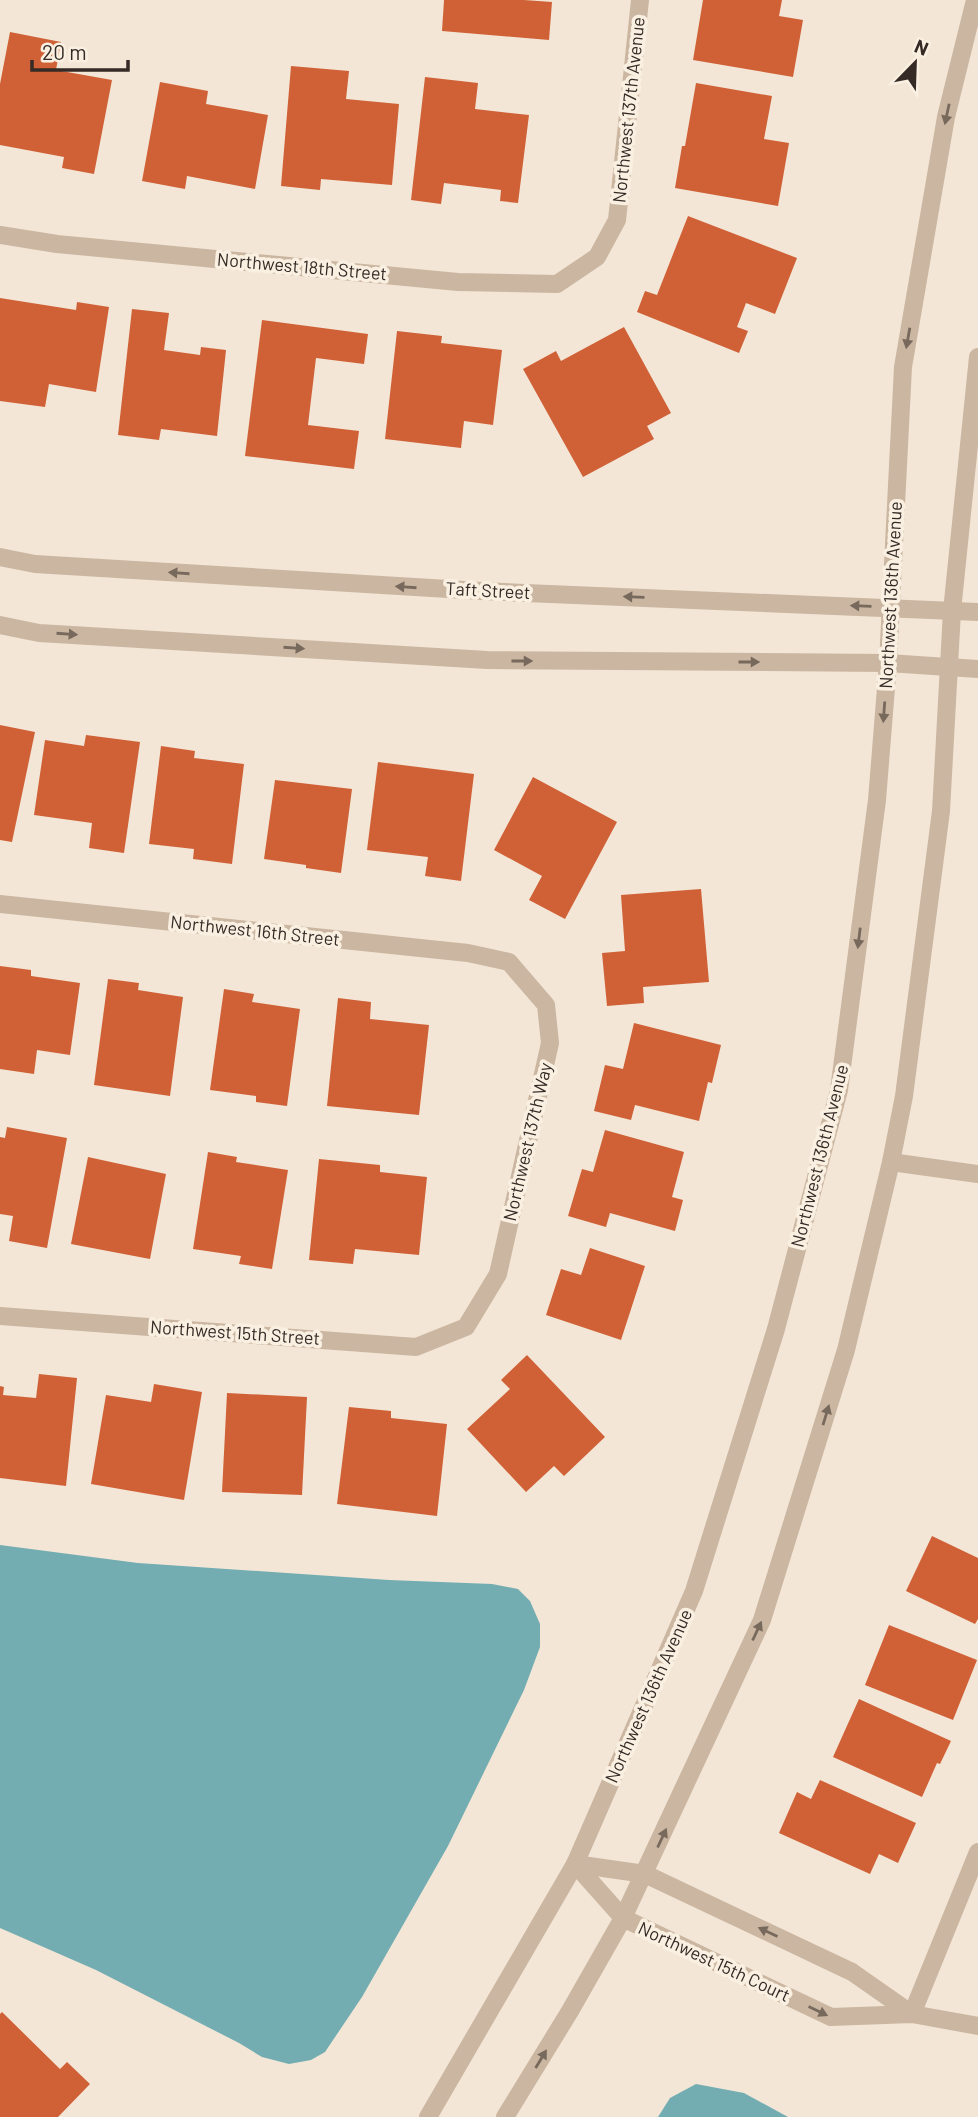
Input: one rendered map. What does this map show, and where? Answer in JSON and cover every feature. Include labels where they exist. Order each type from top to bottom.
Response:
[{"type":"street","name":"Northwest 137th Avenue","points":[[597,257],[617,220],[640,0]]},
{"type":"street","name":"Northwest 136th Avenue","points":[[429,2117],[575,1864],[694,1591],[776,1329],[839,1090],[877,800],[888,663],[903,367],[946,117],[975,0]]},
{"type":"street","name":"Northwest 18th Street","points":[[0,235],[57,244],[458,282],[556,284],[597,257]]},
{"type":"street","points":[[505,2117],[624,1919],[762,1620],[846,1350],[904,1096],[941,811],[952,611],[978,357]]},
{"type":"street","name":"Taft Street","points":[[0,557],[35,564],[481,592],[978,611]]},
{"type":"street","points":[[0,625],[39,633],[487,660],[888,663],[978,669]]},
{"type":"street","name":"Northwest 16th Street","points":[[0,904],[454,952],[509,962]]},
{"type":"street","name":"Northwest 137th Way","points":[[466,1327],[498,1274],[550,1043],[547,1005],[509,962]]},
{"type":"street","points":[[891,1162],[978,1174]]},
{"type":"street","name":"Northwest 15th Street","points":[[0,1316],[416,1347],[466,1327]]},
{"type":"street","points":[[912,2014],[978,1852]]},
{"type":"street","name":"Northwest 15th Court","points":[[575,1864],[645,1874],[852,1972],[912,2014]]},
{"type":"street","name":"Northwest 15th Court","points":[[575,1864],[624,1919],[831,2017],[912,2014],[978,2026]]},
{"type":"water","points":[[0,1545],[138,1563],[389,1580],[492,1584],[518,1589],[530,1601],[540,1624],[540,1647],[524,1690],[448,1846],[362,1997],[325,2052],[311,2060],[289,2064],[262,2057],[96,1970],[0,1928]]},
{"type":"water","points":[[696,2084],[744,2093],[788,2117],[658,2117],[670,2098]]},
{"type":"building","points":[[444,0],[552,2],[549,40],[442,31]]},
{"type":"building","points":[[703,0],[782,0],[779,16],[803,20],[793,77],[693,60]]},
{"type":"building","points":[[10,32],[61,42],[56,70],[112,80],[94,174],[62,168],[64,157],[0,145],[0,84]]},
{"type":"building","points":[[291,66],[349,71],[346,99],[399,104],[392,185],[321,179],[320,190],[281,186]]},
{"type":"building","points":[[425,77],[478,83],[475,109],[529,115],[518,203],[500,201],[501,190],[444,183],[441,204],[411,200]]},
{"type":"building","points":[[160,82],[208,91],[206,104],[268,115],[255,189],[187,176],[185,189],[142,181]]},
{"type":"building","points":[[696,83],[772,96],[764,139],[789,143],[778,206],[675,188]]},
{"type":"building","points":[[688,216],[797,258],[775,314],[746,303],[737,327],[748,331],[739,353],[637,312],[645,291],[657,295]]},
{"type":"building","points":[[0,298],[76,310],[77,302],[109,307],[96,392],[49,384],[45,407],[0,401]]},
{"type":"building","points":[[132,309],[169,313],[164,350],[200,355],[201,347],[226,350],[217,436],[161,429],[159,440],[118,435]]},
{"type":"building","points":[[262,320],[368,334],[364,364],[316,358],[308,425],[359,431],[354,469],[245,456]]},
{"type":"building","points":[[624,327],[671,413],[647,426],[654,439],[583,477],[523,369],[556,351],[561,361]]},
{"type":"building","points":[[397,331],[442,336],[441,343],[502,350],[493,425],[464,421],[461,448],[385,439]]},
{"type":"building","points":[[0,725],[35,732],[12,842],[0,840]]},
{"type":"building","points":[[86,735],[140,742],[124,853],[89,848],[92,823],[34,815],[45,740],[84,746]]},
{"type":"building","points":[[161,746],[195,751],[194,758],[244,764],[232,864],[193,859],[194,849],[149,844]]},
{"type":"building","points":[[378,762],[474,774],[461,881],[425,876],[428,857],[367,850]]},
{"type":"building","points":[[533,777],[617,822],[565,919],[529,900],[542,876],[494,850]]},
{"type":"building","points":[[275,780],[352,789],[341,873],[264,859]]},
{"type":"building","points":[[701,889],[709,982],[643,987],[644,1003],[607,1006],[602,953],[625,951],[621,895]]},
{"type":"building","points":[[0,966],[31,970],[31,976],[80,983],[70,1055],[37,1050],[34,1074],[0,1069]]},
{"type":"building","points":[[108,979],[139,983],[138,990],[183,997],[170,1096],[94,1085]]},
{"type":"building","points":[[224,989],[254,994],[252,1002],[300,1009],[287,1106],[256,1102],[256,1096],[210,1090]]},
{"type":"building","points":[[338,998],[371,1002],[370,1019],[429,1025],[419,1115],[327,1106]]},
{"type":"building","points":[[634,1023],[721,1045],[712,1083],[708,1082],[699,1121],[635,1105],[631,1120],[594,1111],[605,1065],[623,1069]]},
{"type":"building","points":[[7,1127],[67,1138],[47,1248],[9,1241],[13,1216],[0,1214],[0,1137],[5,1138]]},
{"type":"building","points":[[605,1130],[684,1152],[672,1197],[683,1200],[675,1231],[610,1213],[606,1227],[568,1216],[582,1169],[593,1172]]},
{"type":"building","points":[[208,1152],[237,1157],[236,1162],[288,1170],[272,1269],[239,1264],[241,1256],[193,1249]]},
{"type":"building","points":[[88,1157],[166,1174],[150,1259],[71,1244]]},
{"type":"building","points":[[319,1159],[380,1165],[380,1172],[427,1177],[419,1255],[355,1249],[353,1264],[309,1260]]},
{"type":"building","points":[[590,1248],[645,1266],[621,1340],[546,1315],[561,1269],[581,1275]]},
{"type":"building","points":[[527,1355],[605,1437],[564,1476],[554,1466],[526,1492],[467,1429],[510,1389],[501,1380]]},
{"type":"building","points":[[39,1374],[77,1378],[66,1486],[0,1478],[0,1386],[4,1387],[3,1395],[36,1398]]},
{"type":"building","points":[[154,1384],[202,1392],[184,1500],[91,1484],[106,1395],[151,1402]]},
{"type":"building","points":[[227,1393],[307,1397],[302,1495],[222,1492]]},
{"type":"building","points":[[349,1407],[391,1411],[391,1418],[447,1424],[437,1516],[337,1504]]},
{"type":"building","points":[[932,1536],[978,1558],[978,1619],[975,1624],[906,1591]]},
{"type":"building","points":[[889,1625],[977,1660],[953,1720],[865,1685]]},
{"type":"building","points":[[859,1699],[951,1741],[940,1764],[937,1763],[922,1797],[833,1757]]},
{"type":"building","points":[[820,1780],[916,1823],[898,1863],[879,1854],[870,1874],[779,1833],[797,1792],[811,1799]]},
{"type":"building","points":[[2,2012],[60,2069],[67,2062],[90,2084],[58,2117],[0,2117]]}]
